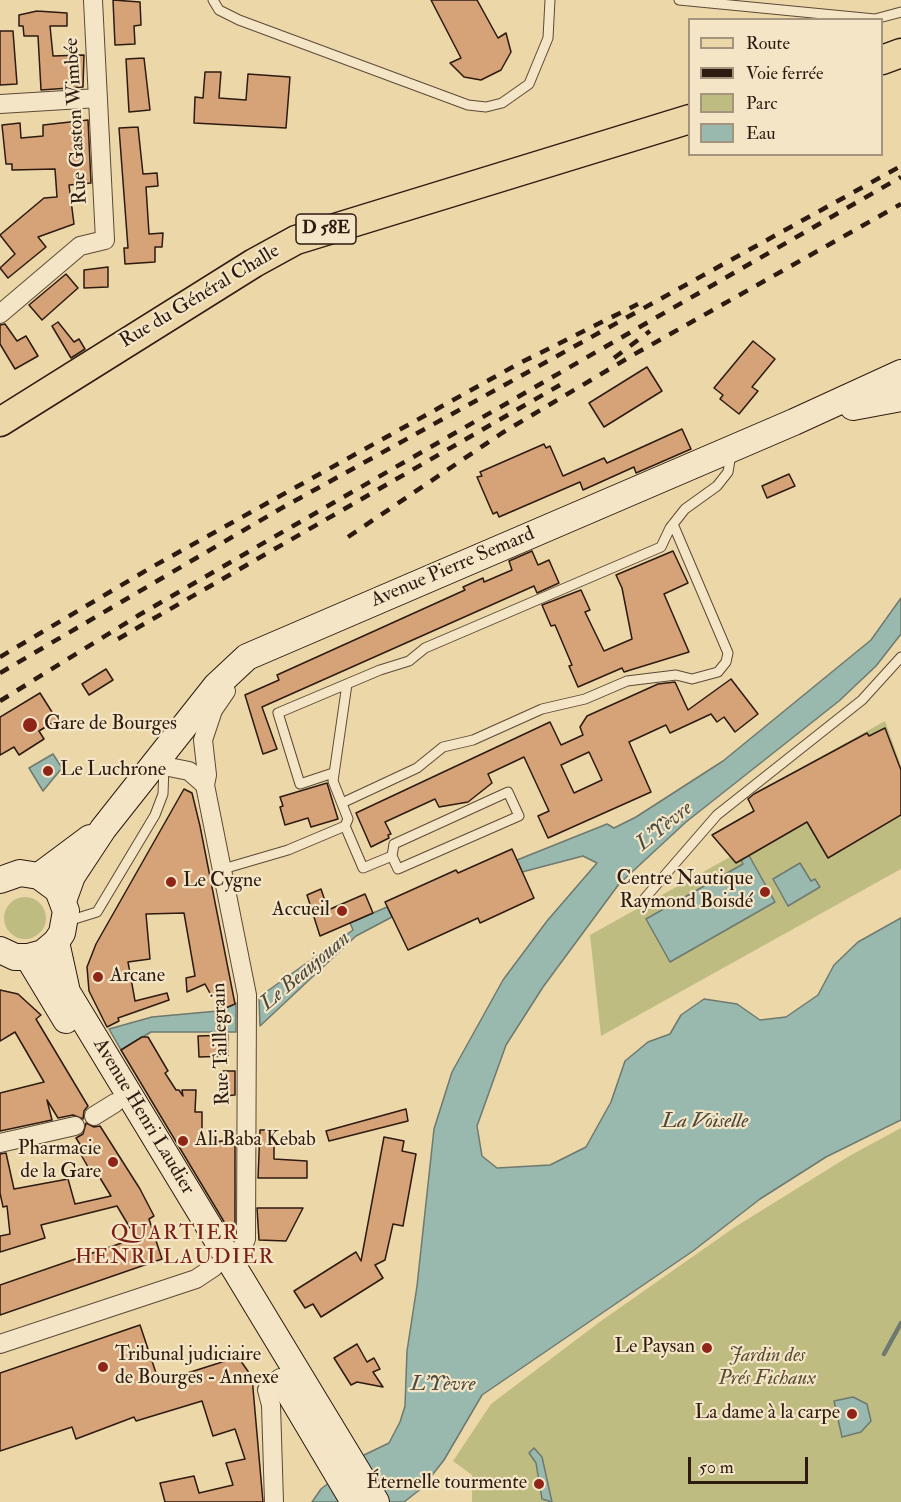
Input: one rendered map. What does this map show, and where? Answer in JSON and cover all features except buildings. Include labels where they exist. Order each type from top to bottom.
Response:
[{"type":"main road","points":[[883,60],[901,52]]},
{"type":"main road","points":[[883,72],[901,68]]},
{"type":"main road","name":"Rue du Général Challe","points":[[0,422],[244,269],[296,240],[688,120]]},
{"type":"main road","name":"Avenue Pierre Semard","points":[[62,922],[72,876],[103,829],[158,765],[235,666],[248,657],[794,422],[901,373]]},
{"type":"main road","name":"Avenue Pierre Semard","points":[[794,422],[888,399],[901,398]]},
{"type":"main road","name":"Avenue Pierre Semard","points":[[39,876],[103,829]]},
{"type":"main road","points":[[0,880],[20,873],[39,876],[49,882],[62,922],[43,953],[28,957],[15,957],[0,950]]},
{"type":"main road","name":"Avenue Henri Laudier","points":[[62,922],[68,992],[223,1266],[342,1463],[354,1502]]},
{"type":"main road","name":"Avenue Henri Laudier","points":[[28,957],[104,1109],[223,1266],[280,1378],[342,1463],[376,1502]]},
{"type":"street","name":"Rue Gaston Wimbée","points":[[0,314],[80,246],[105,240],[93,0]]},
{"type":"street","points":[[0,104],[98,98]]},
{"type":"street","name":"Rue Taillegrain","points":[[223,1266],[246,1239],[247,995],[205,785],[207,775],[203,740],[213,710],[230,685],[255,661],[283,641]]},
{"type":"street","points":[[158,765],[189,771],[205,785]]},
{"type":"street","points":[[0,1143],[75,1126]]},
{"type":"street","points":[[0,1344],[196,1279],[223,1266]]},
{"type":"street","points":[[275,1502],[271,1405],[267,1390],[280,1378]]},
{"type":"lane","points":[[213,0],[219,10],[238,20],[468,105],[486,107],[502,103],[529,84],[548,38],[550,0]]},
{"type":"lane","points":[[679,0],[865,18]]},
{"type":"lane","points":[[879,18],[901,12]]},
{"type":"lane","points":[[330,774],[300,784],[278,713],[409,661],[425,648],[662,547],[673,524],[685,509],[717,486],[728,472],[730,460],[727,450]]},
{"type":"lane","points":[[342,803],[417,768],[443,747],[473,740],[542,709],[585,699],[627,681],[676,675],[692,679],[718,672],[726,663],[728,653],[673,524]]},
{"type":"lane","points":[[645,898],[717,815],[862,700],[901,657]]},
{"type":"lane","points":[[223,870],[288,850],[345,826],[348,819],[333,781],[347,684]]},
{"type":"lane","points":[[62,922],[98,912],[155,815],[163,794],[158,765]]},
{"type":"lane","points":[[508,792],[519,816],[398,869],[392,856],[394,844],[508,792]]},
{"type":"lane","points":[[345,826],[363,868],[392,856]]},
{"type":"green space","name":"Centre Nautique Raymond Boisdé","points":[[885,721],[901,766],[901,869],[601,1036],[590,935],[730,857],[712,835],[754,811],[747,798]]},
{"type":"green space","points":[[25,897],[33,898],[40,903],[45,910],[45,926],[40,933],[33,938],[25,939],[17,938],[10,933],[5,926],[4,918],[5,910],[10,903],[17,898]]},
{"type":"green space","name":"Jardin des Prés Fichaux","points":[[901,1128],[901,1502],[472,1502],[472,1475],[453,1461],[491,1404],[601,1321],[735,1227],[851,1155]]},
{"type":"water","name":"La Voiselle","points":[[901,598],[901,634],[876,666],[839,701],[686,822],[619,884],[543,987],[506,1045],[477,1126],[482,1156],[497,1168],[550,1165],[586,1147],[611,1102],[625,1061],[648,1042],[670,1034],[681,1015],[704,999],[737,1004],[760,1020],[786,1017],[818,995],[834,965],[858,942],[901,918],[901,1120],[826,1157],[760,1199],[693,1251],[482,1395],[444,1460],[422,1488],[404,1502],[312,1502],[321,1489],[364,1455],[389,1443],[400,1422],[405,1406],[407,1351],[417,1286],[434,1129],[452,1072],[503,980],[547,921],[597,863],[583,856],[522,872],[517,860],[607,824],[614,828],[636,817],[723,761],[871,640]]},
{"type":"water","points":[[53,754],[62,768],[43,791],[29,768]]},
{"type":"water","points":[[747,852],[775,902],[670,962],[646,919],[743,864],[739,856]]},
{"type":"water","points":[[800,863],[811,881],[815,879],[820,887],[788,906],[773,879]]},
{"type":"water","name":"Le Beaujouan","points":[[387,907],[392,917],[356,936],[260,1026],[259,997],[353,930],[350,923]]},
{"type":"water","points":[[236,1003],[236,1032],[151,1032],[121,1050],[109,1029],[152,1017],[218,1011]]},
{"type":"water","points":[[853,1397],[867,1404],[871,1421],[861,1432],[842,1437],[834,1401]]},
{"type":"water","points":[[534,1448],[542,1457],[552,1502],[542,1499],[536,1463],[529,1453]]},
{"type":"waterway","points":[[884,1354],[901,1323]]},
{"type":"railway","points":[[0,673],[280,509],[901,166]]},
{"type":"railway","points":[[0,701],[139,615],[901,177]]},
{"type":"railway","points":[[348,537],[502,433],[633,355],[901,204]]},
{"type":"railway","points":[[0,657],[152,567],[518,364],[638,304]]},
{"type":"railway","points":[[614,358],[650,331]]},
{"type":"railway","points":[[118,639],[560,385]]},
{"type":"place","name":"Gare de Bourges","points":[[30,725]]},
{"type":"place","name":"Le Luchrone","points":[[48,771]]},
{"type":"place","name":"Le Cygne","points":[[171,882]]},
{"type":"place","name":"Centre Nautique Raymond Boisdé","points":[[765,892]]},
{"type":"place","name":"Accueil","points":[[342,911]]},
{"type":"place","name":"Arcane","points":[[98,977]]},
{"type":"place","name":"Ali Baba Kebab","points":[[183,1141]]},
{"type":"place","name":"Pharmacie de la Gare","points":[[113,1162]]},
{"type":"place","name":"Le Paysan","points":[[707,1348]]},
{"type":"place","name":"Tribunal judiciaire de Bourges - Annexe","points":[[103,1367]]},
{"type":"place","name":"La dame à la carpe","points":[[852,1414]]},
{"type":"place","name":"Éternelle tourmente","points":[[539,1484]]},
{"type":"district","name":"QUARTIER HENRI LAUDIER","points":[[175,1246]]},
{"type":"water label","name":"L'Yèvre","points":[[665,827]]},
{"type":"water label","name":"L'Yèvre","points":[[443,1385]]}]
